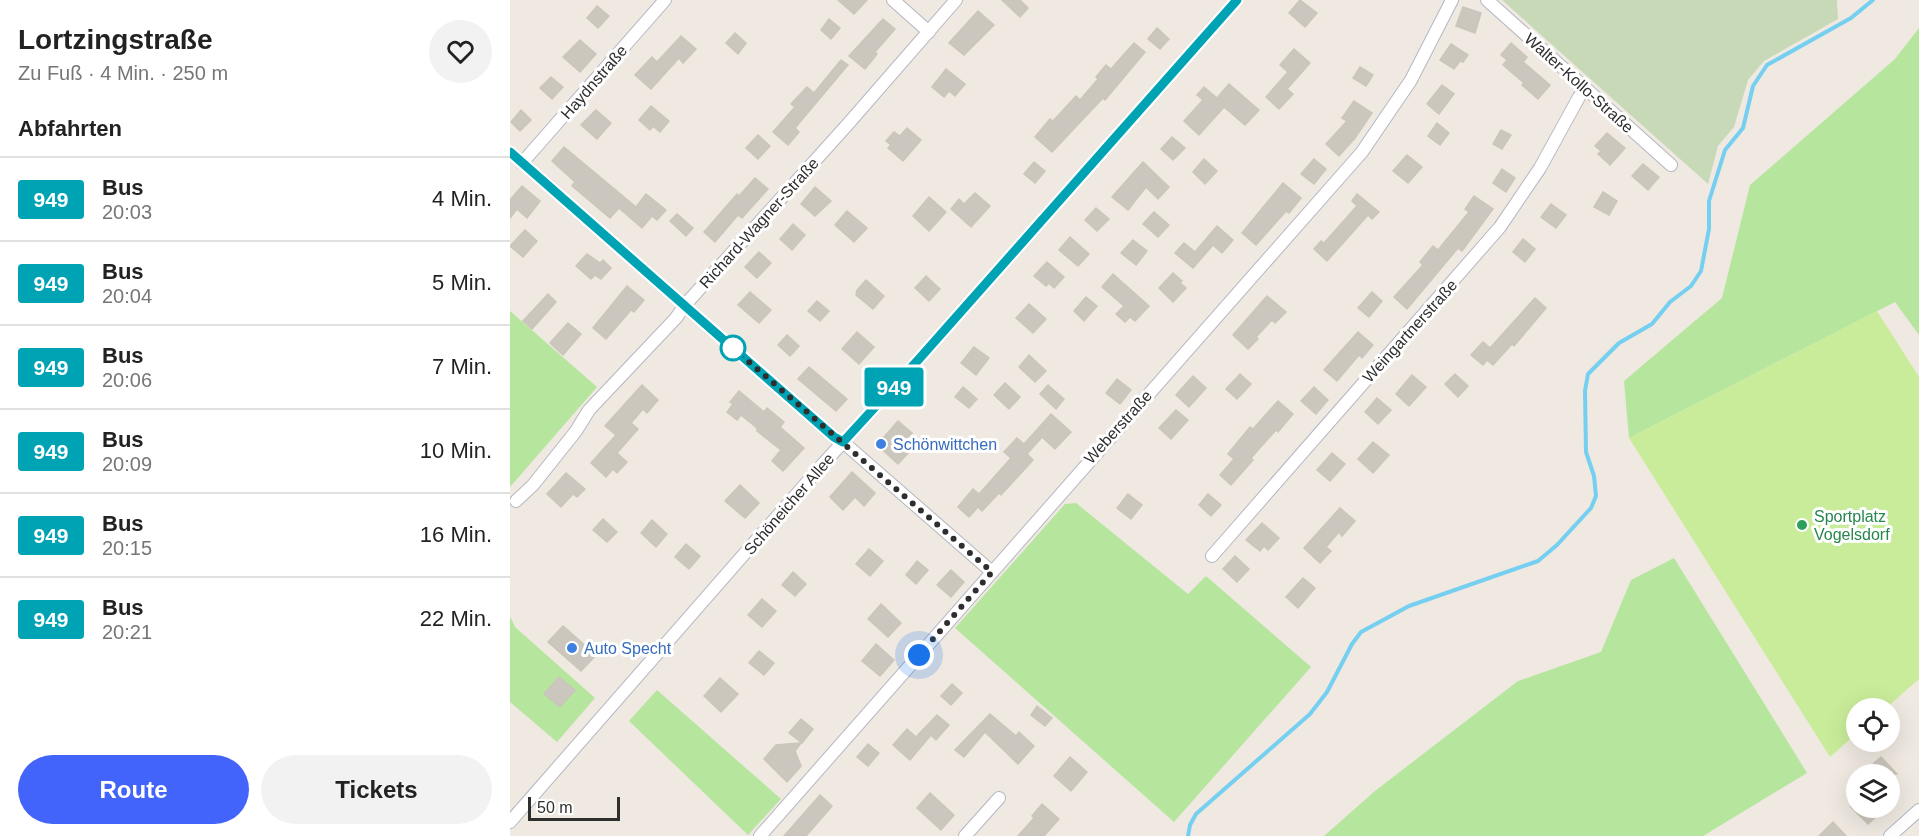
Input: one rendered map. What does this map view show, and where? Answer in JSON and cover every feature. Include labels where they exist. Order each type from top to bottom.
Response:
[{"type":"street","name":"Haydnstraße","points":[[522,163],[665,0]]},
{"type":"street","points":[[892,0],[929,32]]},
{"type":"street","name":"Richard-Wagner-Straße","points":[[516,501],[533,485],[576,431],[589,410],[676,318],[685,305],[835,140],[956,0]]},
{"type":"street","name":"Schöneicher Allee","points":[[510,822],[843,442],[1238,0]]},
{"type":"street","name":"Weberstraße","points":[[760,836],[1362,152],[1411,80],[1452,0]]},
{"type":"street","name":"Walter-Kollo-Straße","points":[[1487,0],[1671,165]]},
{"type":"street","name":"Weingartnerstraße","points":[[1212,556],[1500,226],[1540,168],[1585,89]]},
{"type":"street","points":[[510,152],[834,437],[843,442],[992,572]]},
{"type":"street","points":[[965,836],[999,798]]},
{"type":"street","points":[[1890,836],[1919,810]]},
{"type":"green space","points":[[1502,0],[1837,0],[1838,19],[1764,61],[1748,80],[1734,127],[1718,146],[1708,184]]},
{"type":"green space","points":[[1919,28],[1919,335],[1895,302],[1629,438],[1624,381],[1722,298],[1750,185],[1895,59]]},
{"type":"green space","points":[[510,311],[597,387],[510,487]]},
{"type":"green space","name":"Sportplatz Vogelsdorf","points":[[1877,311],[1919,377],[1919,679],[1897,698],[1846,698],[1846,743],[1830,757],[1629,438]]},
{"type":"green space","points":[[1076,503],[1188,594],[1206,576],[1311,667],[1174,822],[955,628],[1065,504]]},
{"type":"green space","points":[[1674,558],[1807,773],[1703,836],[1324,836],[1375,791],[1518,681],[1601,652],[1631,580]]},
{"type":"green space","points":[[510,616],[515,627],[595,698],[557,742],[510,702]]},
{"type":"green space","points":[[657,690],[781,799],[748,835],[629,721]]},
{"type":"building","points":[[838,0],[867,0],[854,14]]},
{"type":"building","points":[[1002,0],[1020,0],[1028,8],[1020,17]]},
{"type":"building","points":[[1300,0],[1317,13],[1305,27],[1289,13]]},
{"type":"building","points":[[597,6],[609,16],[598,28],[587,18]]},
{"type":"building","points":[[1463,7],[1481,13],[1475,33],[1456,26]]},
{"type":"building","points":[[978,11],[994,25],[964,55],[949,43]]},
{"type":"building","points":[[829,19],[840,28],[831,39],[821,30]]},
{"type":"building","points":[[883,19],[895,29],[875,52],[877,54],[865,69],[849,56]]},
{"type":"building","points":[[1157,28],[1169,39],[1160,49],[1148,39]]},
{"type":"building","points":[[735,33],[746,43],[738,54],[726,43]]},
{"type":"building","points":[[681,36],[696,49],[683,63],[679,58],[651,89],[635,75],[652,57],[657,62]]},
{"type":"building","points":[[580,40],[596,54],[580,72],[563,57]]},
{"type":"building","points":[[1134,43],[1145,52],[1105,100],[1103,98],[1052,152],[1035,137],[1050,119],[1053,121],[1076,96],[1080,100],[1098,79],[1096,77],[1106,65],[1111,69]]},
{"type":"building","points":[[1511,43],[1527,57],[1523,62],[1550,85],[1538,99],[1503,65],[1507,60],[1501,55]]},
{"type":"building","points":[[1451,44],[1468,55],[1454,69],[1440,60]]},
{"type":"building","points":[[1294,49],[1310,63],[1287,89],[1293,94],[1279,109],[1266,97],[1288,72],[1280,65]]},
{"type":"building","points":[[841,60],[848,65],[795,128],[799,132],[788,145],[773,132],[795,107],[791,104],[807,87],[814,93]]},
{"type":"building","points":[[1360,67],[1373,75],[1366,86],[1353,78]]},
{"type":"building","points":[[946,69],[965,84],[955,96],[949,91],[944,97],[932,87]]},
{"type":"building","points":[[551,77],[563,87],[552,99],[540,88]]},
{"type":"building","points":[[1229,84],[1259,110],[1245,125],[1224,107],[1199,135],[1184,121],[1203,100],[1197,95],[1204,87],[1217,98]]},
{"type":"building","points":[[1442,85],[1454,94],[1439,114],[1427,104]]},
{"type":"building","points":[[1354,101],[1372,113],[1339,156],[1326,144],[1347,121],[1342,118]]},
{"type":"building","points":[[651,106],[669,121],[660,132],[653,126],[650,130],[639,120]]},
{"type":"building","points":[[521,110],[531,120],[520,131],[511,122]]},
{"type":"building","points":[[596,110],[611,123],[597,139],[581,125]]},
{"type":"building","points":[[1437,123],[1449,133],[1440,145],[1428,136]]},
{"type":"building","points":[[907,128],[921,140],[903,161],[888,148],[891,145],[886,141],[894,132],[900,136]]},
{"type":"building","points":[[1501,130],[1511,135],[1502,149],[1493,144]]},
{"type":"building","points":[[1607,133],[1625,148],[1610,165],[1598,154],[1601,151],[1595,146]]},
{"type":"building","points":[[758,135],[770,146],[758,159],[746,148]]},
{"type":"building","points":[[1172,137],[1185,148],[1173,160],[1161,149]]},
{"type":"building","points":[[564,147],[636,207],[646,194],[666,210],[657,220],[652,216],[642,228],[619,208],[610,218],[572,186],[575,182],[552,161]]},
{"type":"building","points":[[1407,155],[1422,167],[1408,183],[1393,171]]},
{"type":"building","points":[[1204,159],[1217,171],[1205,184],[1193,172]]},
{"type":"building","points":[[1314,159],[1326,169],[1314,184],[1301,174]]},
{"type":"building","points":[[1034,162],[1045,171],[1035,183],[1024,174]]},
{"type":"building","points":[[1143,162],[1169,187],[1158,199],[1146,187],[1128,210],[1112,197]]},
{"type":"building","points":[[1643,164],[1659,177],[1648,190],[1632,176]]},
{"type":"building","points":[[1502,169],[1515,178],[1506,192],[1493,183]]},
{"type":"building","points":[[755,178],[768,189],[742,218],[738,215],[715,242],[704,232],[737,194],[739,196]]},
{"type":"building","points":[[1283,183],[1301,198],[1289,213],[1286,211],[1256,245],[1242,233]]},
{"type":"building","points":[[522,186],[540,201],[527,218],[517,209],[510,218],[510,200]]},
{"type":"building","points":[[815,187],[831,201],[815,216],[801,204]]},
{"type":"building","points":[[1603,192],[1617,201],[1609,215],[1594,207]]},
{"type":"building","points":[[975,193],[990,206],[971,227],[951,209],[959,199],[964,204]]},
{"type":"building","points":[[1357,194],[1379,212],[1372,219],[1368,215],[1327,261],[1314,249],[1321,241],[1324,243],[1357,206],[1352,201]]},
{"type":"building","points":[[1474,196],[1493,209],[1462,251],[1458,248],[1407,309],[1394,297],[1423,265],[1420,262],[1433,246],[1438,250],[1469,212],[1465,209]]},
{"type":"building","points":[[929,197],[946,212],[929,231],[913,216]]},
{"type":"building","points":[[1551,204],[1566,215],[1556,228],[1541,217]]},
{"type":"building","points":[[1096,208],[1109,219],[1097,231],[1085,220]]},
{"type":"building","points":[[847,211],[867,228],[854,242],[835,225]]},
{"type":"building","points":[[1154,212],[1169,225],[1158,237],[1143,224]]},
{"type":"building","points":[[677,214],[693,228],[686,236],[670,221]]},
{"type":"building","points":[[793,224],[805,235],[792,250],[780,239]]},
{"type":"building","points":[[1217,226],[1233,240],[1222,253],[1213,245],[1193,268],[1175,253],[1184,243],[1195,252]]},
{"type":"building","points":[[525,230],[537,241],[523,257],[510,246]]},
{"type":"building","points":[[1070,237],[1089,254],[1078,266],[1059,250]]},
{"type":"building","points":[[1523,239],[1535,249],[1525,262],[1513,252]]},
{"type":"building","points":[[1133,240],[1147,251],[1136,265],[1121,253]]},
{"type":"building","points":[[759,252],[771,263],[757,278],[745,267]]},
{"type":"building","points":[[587,254],[600,263],[603,260],[611,268],[601,279],[595,275],[591,279],[576,266]]},
{"type":"building","points":[[1047,262],[1064,277],[1054,288],[1049,283],[1046,286],[1034,276]]},
{"type":"building","points":[[1173,273],[1186,288],[1173,302],[1159,288]]},
{"type":"building","points":[[1113,274],[1149,306],[1135,321],[1130,317],[1125,322],[1116,314],[1124,306],[1102,287]]},
{"type":"building","points":[[926,276],[940,289],[929,301],[915,288]]},
{"type":"building","points":[[866,280],[884,296],[873,309],[856,295],[857,290]]},
{"type":"building","points":[[627,286],[644,300],[634,312],[631,310],[606,339],[593,328]]},
{"type":"building","points":[[750,292],[771,310],[759,323],[738,305]]},
{"type":"building","points":[[1372,292],[1382,301],[1369,317],[1358,308]]},
{"type":"building","points":[[548,294],[556,302],[532,329],[523,321]]},
{"type":"building","points":[[1267,296],[1286,312],[1275,323],[1272,320],[1248,349],[1233,335]]},
{"type":"building","points":[[1086,297],[1097,306],[1084,321],[1074,311]]},
{"type":"building","points":[[1535,298],[1546,308],[1514,346],[1512,344],[1493,365],[1487,360],[1483,365],[1471,355],[1483,342],[1490,348]]},
{"type":"building","points":[[817,301],[829,311],[820,321],[808,311]]},
{"type":"building","points":[[1029,304],[1046,319],[1033,333],[1016,318]]},
{"type":"building","points":[[568,323],[581,334],[563,355],[550,343]]},
{"type":"building","points":[[857,332],[874,347],[859,364],[842,349]]},
{"type":"building","points":[[1358,332],[1373,345],[1362,358],[1359,355],[1337,381],[1324,370]]},
{"type":"building","points":[[787,335],[799,346],[790,356],[778,345]]},
{"type":"building","points":[[974,347],[989,358],[976,375],[961,363]]},
{"type":"building","points":[[1029,355],[1046,371],[1035,382],[1019,367]]},
{"type":"building","points":[[809,367],[847,399],[836,411],[798,379]]},
{"type":"building","points":[[1240,374],[1251,384],[1237,399],[1226,389]]},
{"type":"building","points":[[1455,374],[1468,386],[1458,397],[1445,384]]},
{"type":"building","points":[[1412,375],[1426,387],[1409,406],[1396,394]]},
{"type":"building","points":[[1193,376],[1206,388],[1189,407],[1176,395]]},
{"type":"building","points":[[1117,379],[1131,390],[1120,404],[1106,393]]},
{"type":"building","points":[[1005,383],[1020,397],[1009,409],[994,395]]},
{"type":"building","points":[[642,385],[658,400],[647,413],[643,409],[631,423],[638,429],[617,453],[627,462],[617,473],[613,469],[606,477],[591,463],[616,435],[605,426]]},
{"type":"building","points":[[1048,385],[1064,399],[1056,409],[1040,394]]},
{"type":"building","points":[[963,387],[977,399],[969,408],[955,397]]},
{"type":"building","points":[[1314,387],[1328,400],[1316,414],[1301,401]]},
{"type":"building","points":[[739,391],[764,412],[767,408],[784,422],[780,427],[804,448],[783,471],[772,461],[781,450],[741,415],[737,420],[727,412],[733,404],[730,402]]},
{"type":"building","points":[[1377,398],[1391,410],[1378,424],[1365,412]]},
{"type":"building","points":[[1278,401],[1293,414],[1251,458],[1253,460],[1231,485],[1220,475],[1234,459],[1228,454],[1250,427],[1253,429]]},
{"type":"building","points":[[1176,410],[1188,420],[1171,439],[1159,428]]},
{"type":"building","points":[[1051,414],[1071,432],[1055,449],[1042,437],[1027,454],[1033,460],[1001,495],[999,493],[982,511],[978,507],[969,517],[958,507],[973,489],[979,494],[1011,458],[1004,452],[1017,438],[1024,444]]},
{"type":"building","points":[[898,421],[912,433],[901,444],[910,451],[898,464],[877,445]]},
{"type":"building","points":[[1373,442],[1389,455],[1373,473],[1358,459]]},
{"type":"building","points":[[1332,453],[1345,464],[1330,481],[1317,470]]},
{"type":"building","points":[[852,472],[875,493],[864,506],[855,497],[843,510],[830,497]]},
{"type":"building","points":[[566,473],[585,489],[577,497],[573,494],[561,507],[547,494]]},
{"type":"building","points":[[740,485],[759,503],[745,518],[725,501]]},
{"type":"building","points":[[1128,494],[1142,505],[1131,519],[1117,508]]},
{"type":"building","points":[[1208,494],[1221,505],[1211,516],[1199,505]]},
{"type":"building","points":[[1340,508],[1355,521],[1342,536],[1339,532],[1326,547],[1331,551],[1320,563],[1304,548]]},
{"type":"building","points":[[603,519],[617,532],[607,542],[593,530]]},
{"type":"building","points":[[652,520],[667,534],[656,547],[641,533]]},
{"type":"building","points":[[1262,523],[1279,538],[1268,550],[1264,546],[1260,551],[1246,540]]},
{"type":"building","points":[[686,544],[700,556],[689,569],[675,557]]},
{"type":"building","points":[[869,549],[883,561],[870,576],[856,564]]},
{"type":"building","points":[[1235,556],[1249,569],[1237,582],[1223,569]]},
{"type":"building","points":[[917,561],[928,570],[916,584],[906,575]]},
{"type":"building","points":[[951,570],[964,582],[951,597],[937,585]]},
{"type":"building","points":[[793,572],[806,584],[795,596],[782,585]]},
{"type":"building","points":[[1303,578],[1315,588],[1298,608],[1286,597]]},
{"type":"building","points":[[762,599],[776,611],[762,627],[748,615]]},
{"type":"building","points":[[881,604],[901,623],[888,637],[868,619]]},
{"type":"building","name":"Auto Specht","points":[[563,626],[596,655],[581,671],[548,642]]},
{"type":"building","points":[[876,644],[894,660],[880,676],[862,661]]},
{"type":"building","points":[[759,651],[774,663],[764,675],[749,663]]},
{"type":"building","points":[[559,677],[575,690],[560,707],[544,694]]},
{"type":"building","points":[[720,678],[738,694],[721,712],[704,696]]},
{"type":"building","points":[[952,684],[962,693],[951,705],[941,696]]},
{"type":"building","points":[[1037,706],[1052,718],[1045,726],[1031,715]]},
{"type":"building","points":[[990,714],[1016,736],[1019,732],[1034,746],[1018,764],[985,732],[964,757],[955,750]]},
{"type":"building","points":[[937,715],[949,725],[936,740],[931,735],[910,760],[893,745],[907,729],[916,737]]},
{"type":"building","points":[[801,719],[813,729],[802,743],[789,733]]},
{"type":"building","points":[[801,743],[795,751],[801,766],[787,782],[764,759],[776,745]]},
{"type":"building","points":[[868,744],[879,753],[868,766],[857,757]]},
{"type":"building","points":[[1070,757],[1087,772],[1071,791],[1054,776]]},
{"type":"building","points":[[1881,757],[1888,764],[1873,764]]},
{"type":"building","points":[[930,793],[954,815],[941,830],[917,808]]},
{"type":"building","points":[[820,795],[832,806],[806,836],[784,836]]},
{"type":"building","points":[[1042,804],[1059,819],[1044,836],[1018,836],[1034,818],[1032,816]]},
{"type":"building","points":[[1862,818],[1874,818],[1868,824]]},
{"type":"building","points":[[1833,822],[1846,836],[1819,836]]},
{"type":"waterway","points":[[1188,836],[1190,825],[1196,814],[1310,714],[1327,692],[1352,644],[1361,632],[1409,606],[1538,561],[1557,545],[1591,508],[1596,496],[1594,476],[1586,452],[1585,391],[1588,374],[1619,343],[1652,324],[1670,302],[1691,286],[1701,271],[1709,229],[1709,201],[1725,150],[1743,128],[1753,86],[1767,65],[1851,18],[1873,0]]},
{"type":"bus line","name":"949","points":[[510,152],[834,437],[843,442],[1237,0]]},
{"type":"place","name":"Schönwittchen","points":[[881,444]]},
{"type":"place","name":"Sportplatz Vogelsdorf","points":[[1802,525]]},
{"type":"place","name":"Auto Specht","points":[[572,648]]},
{"type":"route","points":[[733,348],[992,572],[919,655]]}]
